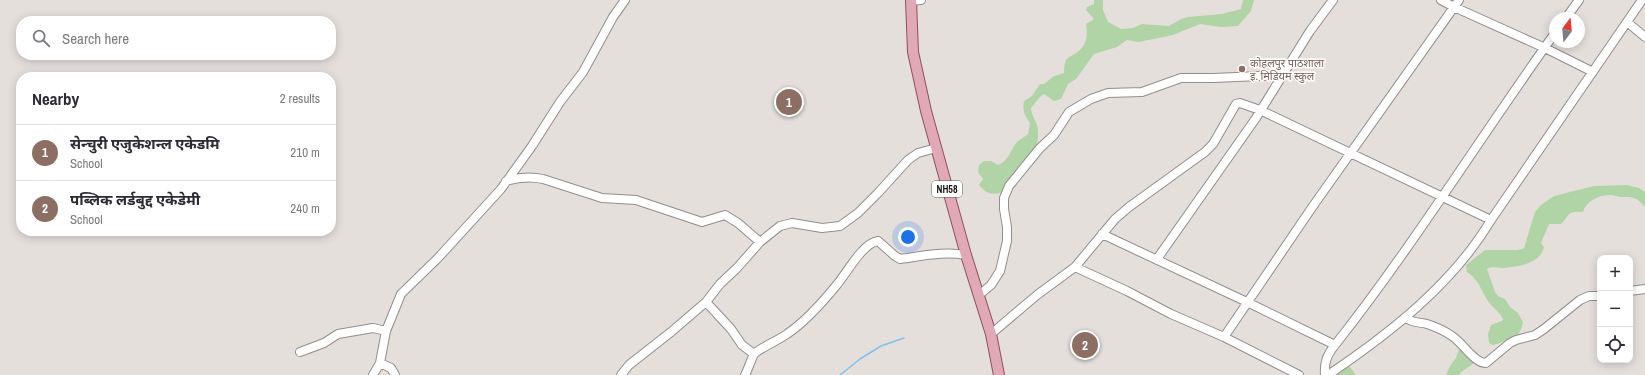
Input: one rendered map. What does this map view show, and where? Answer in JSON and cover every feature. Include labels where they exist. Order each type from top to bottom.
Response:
[{"type":"main road","name":"NH58","points":[[914,0],[913,52],[926,111],[966,255],[991,334],[999,375]]},
{"type":"street","points":[[373,375],[380,362],[386,331],[401,294],[438,258],[506,182],[532,146],[560,102],[583,72],[613,17],[625,0]]},
{"type":"street","points":[[1157,259],[1215,177],[1310,31],[1333,0]]},
{"type":"street","points":[[1441,0],[1593,72]]},
{"type":"street","points":[[1224,337],[1459,0]]},
{"type":"street","points":[[1570,12],[1579,0]]},
{"type":"street","points":[[1549,41],[1443,197],[1359,314],[1327,355],[1324,366],[1326,375],[1406,318],[1455,270],[1476,243],[1642,0]]},
{"type":"street","points":[[1627,22],[1645,38]]},
{"type":"street","points":[[979,295],[991,285],[1000,271],[1007,234],[1004,198],[1009,186],[1040,148],[1054,135],[1069,112],[1091,99],[1108,93],[1142,92],[1181,78],[1282,75]]},
{"type":"street","points":[[991,334],[1074,266],[1102,234],[1129,207],[1206,152],[1213,144],[1236,104],[1243,104],[1260,110],[1491,220]]},
{"type":"street","points":[[621,375],[629,365],[706,302],[720,284],[737,268],[760,242],[780,226],[792,223],[822,228],[840,226],[858,213],[878,194],[908,160],[918,154],[936,148]]},
{"type":"street","points":[[506,182],[517,177],[534,177],[602,198],[636,200],[702,222],[725,215],[738,223],[760,242]]},
{"type":"street","points":[[1102,234],[1335,345]]},
{"type":"street","points":[[745,375],[754,354],[785,336],[807,316],[837,286],[861,254],[874,242],[878,241],[900,259],[940,253],[966,255]]},
{"type":"street","points":[[1074,266],[1128,291],[1171,314],[1224,337],[1300,375]]},
{"type":"street","points":[[1633,290],[1645,288]]},
{"type":"street","points":[[1406,318],[1441,330],[1460,343],[1477,361],[1486,363],[1510,343],[1534,335],[1544,329],[1580,300],[1589,296],[1597,296]]},
{"type":"street","points":[[706,302],[731,329],[742,345],[754,354]]},
{"type":"street","points":[[300,352],[324,343],[338,334],[373,328],[386,331]]},
{"type":"street","points":[[380,362],[390,368],[395,375]]},
{"type":"green space","points":[[1094,0],[1103,0],[1103,10],[1108,22],[1121,29],[1133,28],[1142,24],[1169,26],[1188,17],[1222,14],[1241,9],[1243,0],[1254,0],[1251,11],[1238,26],[1221,27],[1200,24],[1173,35],[1139,42],[1127,40],[1117,47],[1094,54],[1076,79],[1068,84],[1061,99],[1054,101],[1044,94],[1031,108],[1038,131],[1038,139],[1034,152],[1011,177],[1001,193],[994,194],[986,192],[979,185],[983,179],[978,172],[979,165],[984,161],[991,161],[998,165],[1002,163],[1005,161],[1017,142],[1028,134],[1030,123],[1024,113],[1024,101],[1032,96],[1040,84],[1044,84],[1054,76],[1064,73],[1064,65],[1067,59],[1080,50],[1085,44],[1087,36],[1086,24],[1094,19],[1086,10],[1087,7],[1094,4]]},
{"type":"green space","points":[[1627,185],[1639,188],[1645,192],[1645,207],[1638,200],[1631,197],[1610,195],[1597,197],[1587,205],[1583,212],[1573,212],[1569,214],[1561,224],[1549,224],[1541,243],[1544,247],[1542,253],[1533,261],[1528,264],[1515,267],[1493,267],[1487,269],[1495,292],[1498,296],[1505,299],[1510,307],[1518,313],[1523,322],[1521,330],[1517,336],[1493,345],[1489,343],[1488,334],[1491,325],[1502,321],[1503,319],[1488,301],[1476,280],[1467,272],[1466,265],[1485,250],[1518,250],[1524,248],[1535,212],[1541,205],[1554,196],[1594,186]]},
{"type":"green space","points":[[1460,346],[1474,363],[1459,375],[1446,375],[1456,358]]},
{"type":"green space","points":[[1346,366],[1350,367],[1356,375],[1333,375]]},
{"type":"waterway","points":[[840,375],[860,359],[881,346],[904,338]]},
{"type":"place","name":"कोहलपुर पाठशाला इ. मिडियम स्कुल","points":[[1242,69]]},
{"type":"place","name":"सेन्चुरी एजुकेशन्ल एकेडमि","points":[[789,102]]},
{"type":"place","name":"पब्लिक लर्डबुद्द एकेडेमी","points":[[1085,345]]}]
